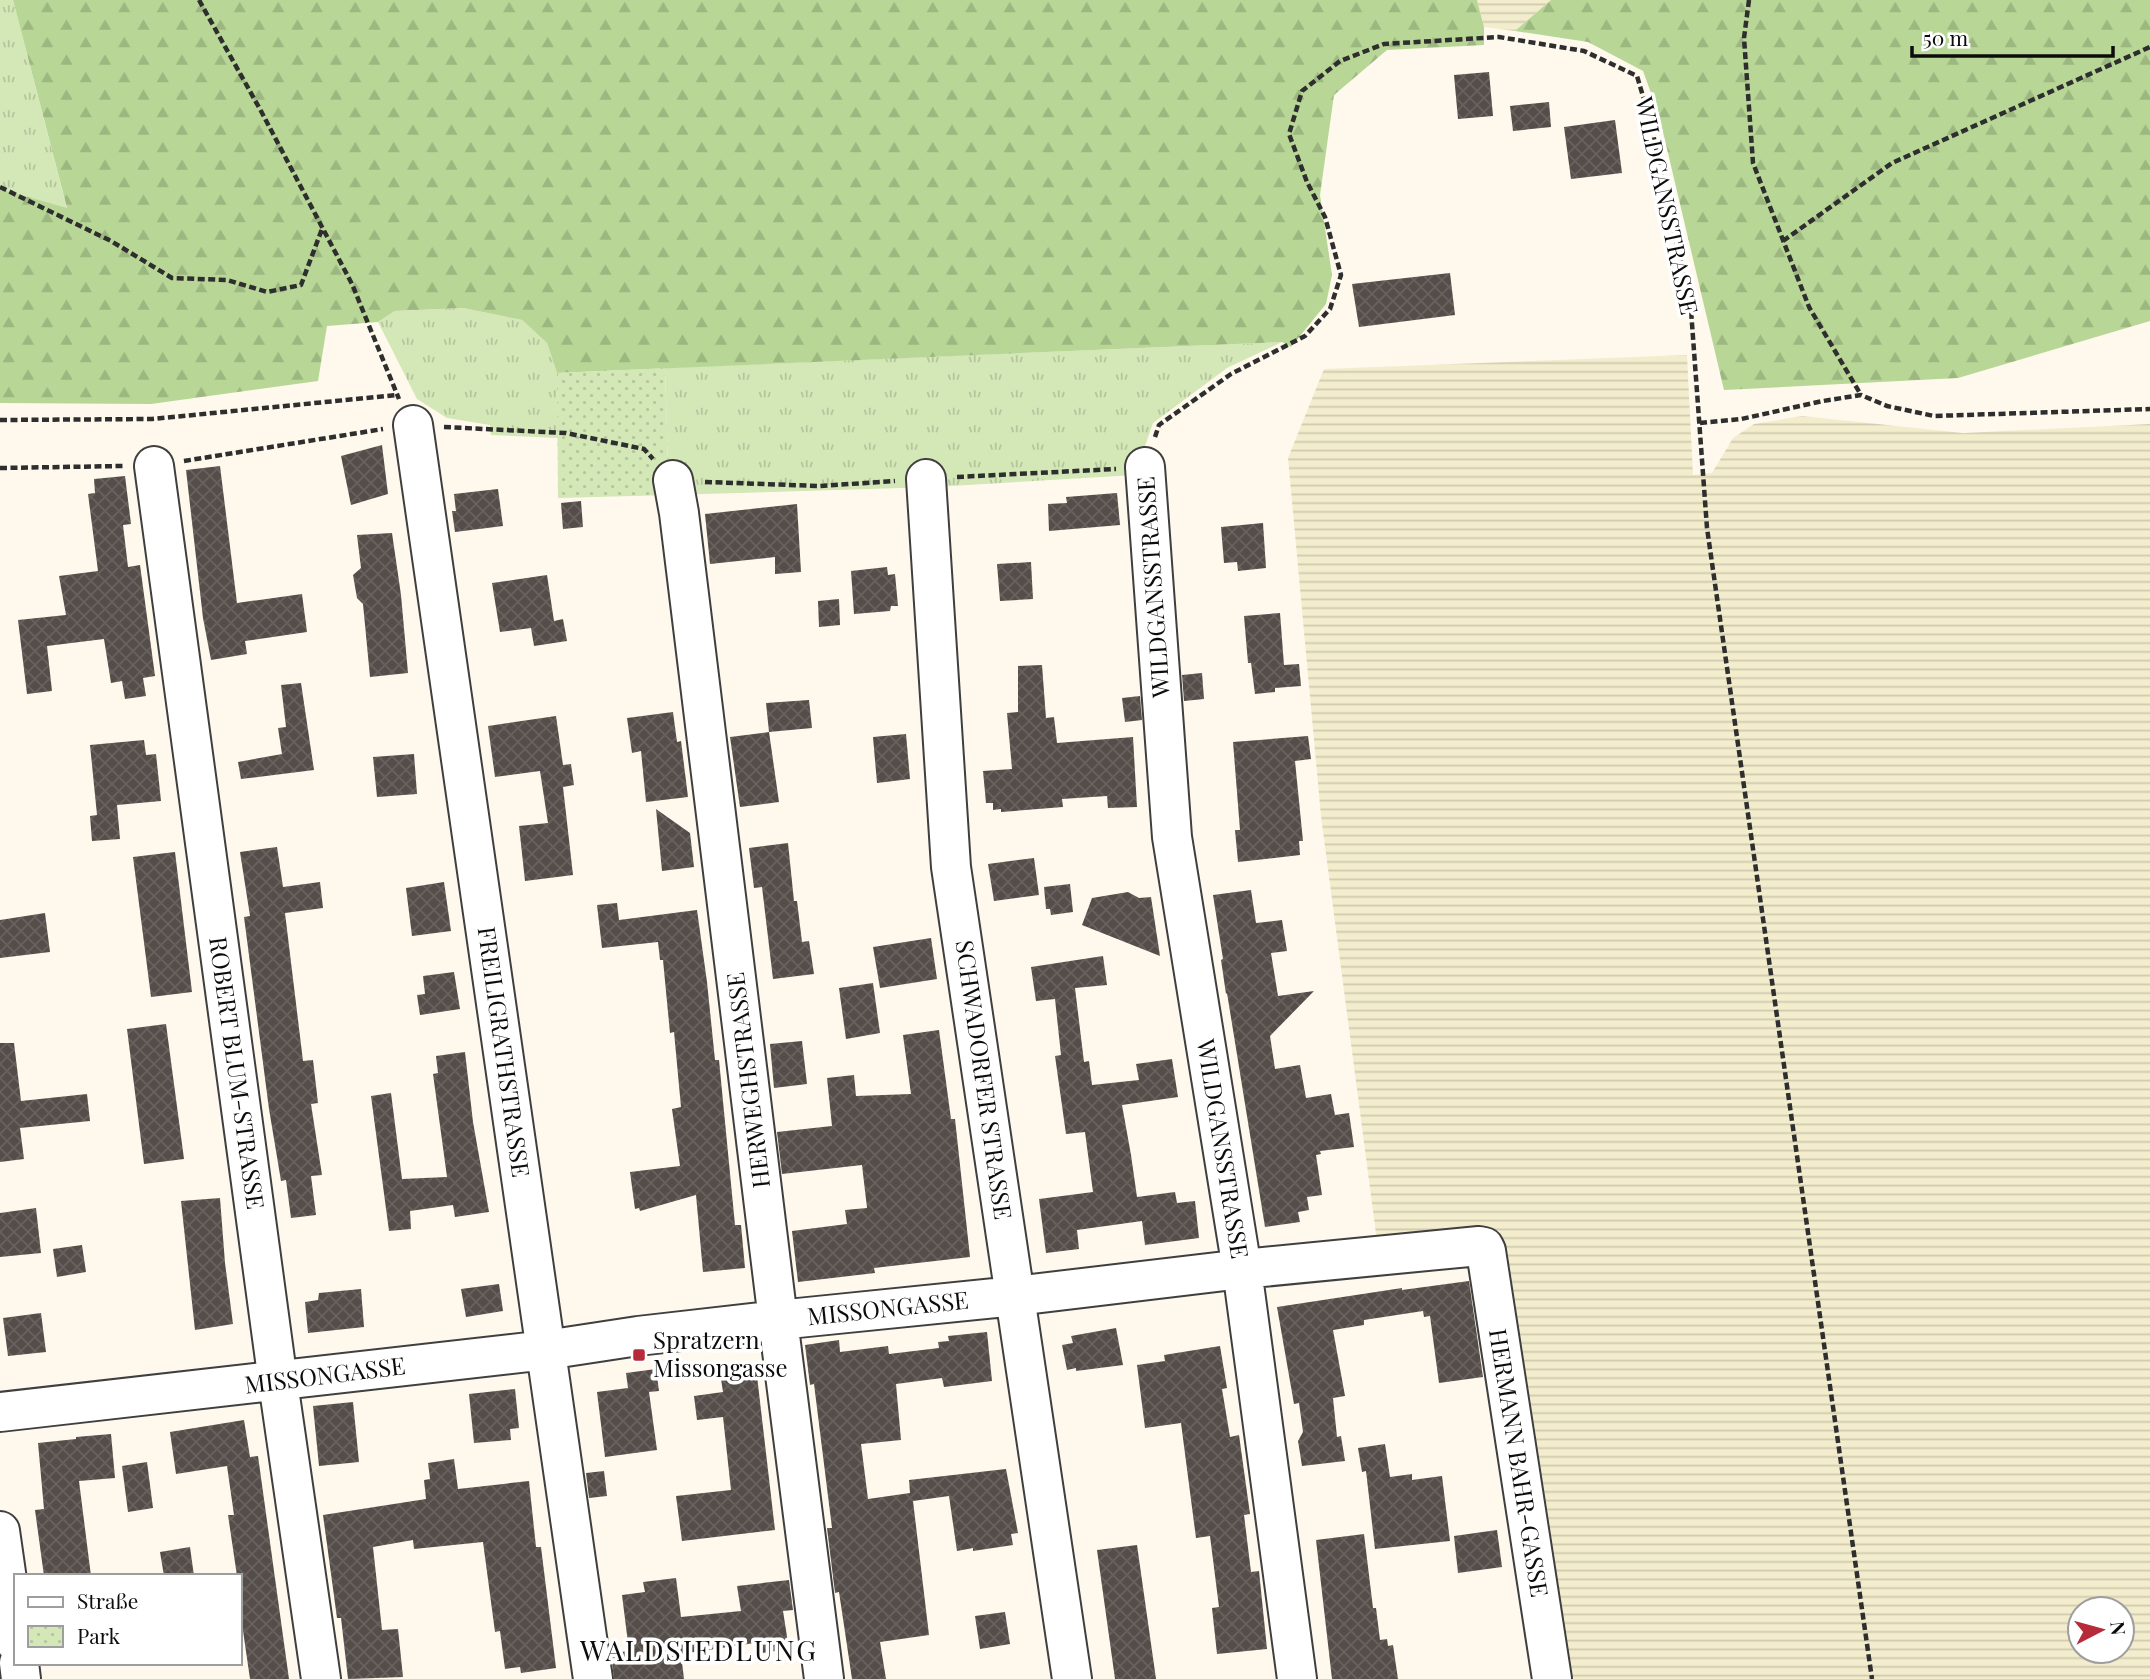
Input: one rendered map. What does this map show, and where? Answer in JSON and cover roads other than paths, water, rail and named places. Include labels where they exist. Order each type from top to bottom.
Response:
[{"type":"street","name":"FREILIGRATHSTRASSE","points":[[405,410],[593,1679]]},
{"type":"street","name":"ROBERT BLUM-STRASSE","points":[[155,466],[278,1382],[321,1679]]},
{"type":"street","name":"WILDGANSSTRASSE","points":[[1144,467],[1172,837],[1242,1269],[1297,1679]]},
{"type":"street","name":"SCHWADORFER STRASSE","points":[[926,479],[951,867],[1072,1679]]},
{"type":"street","name":"HERWEGHSTRASSE","points":[[673,480],[683,540],[824,1679]]},
{"type":"street","name":"MISSONGASSE","points":[[0,1412],[278,1382],[778,1320],[1242,1269],[1484,1247]]},
{"type":"street","name":"HERMANN BAHR-GASSE","points":[[1484,1247],[1552,1679]]},
{"type":"street","points":[[0,1531],[14,1629]]},
{"type":"place","name":"Spratzern Missongasse","points":[[639,1355]]},
{"type":"district","name":"WALDSIEDLUNG","points":[[699,1651]]}]
